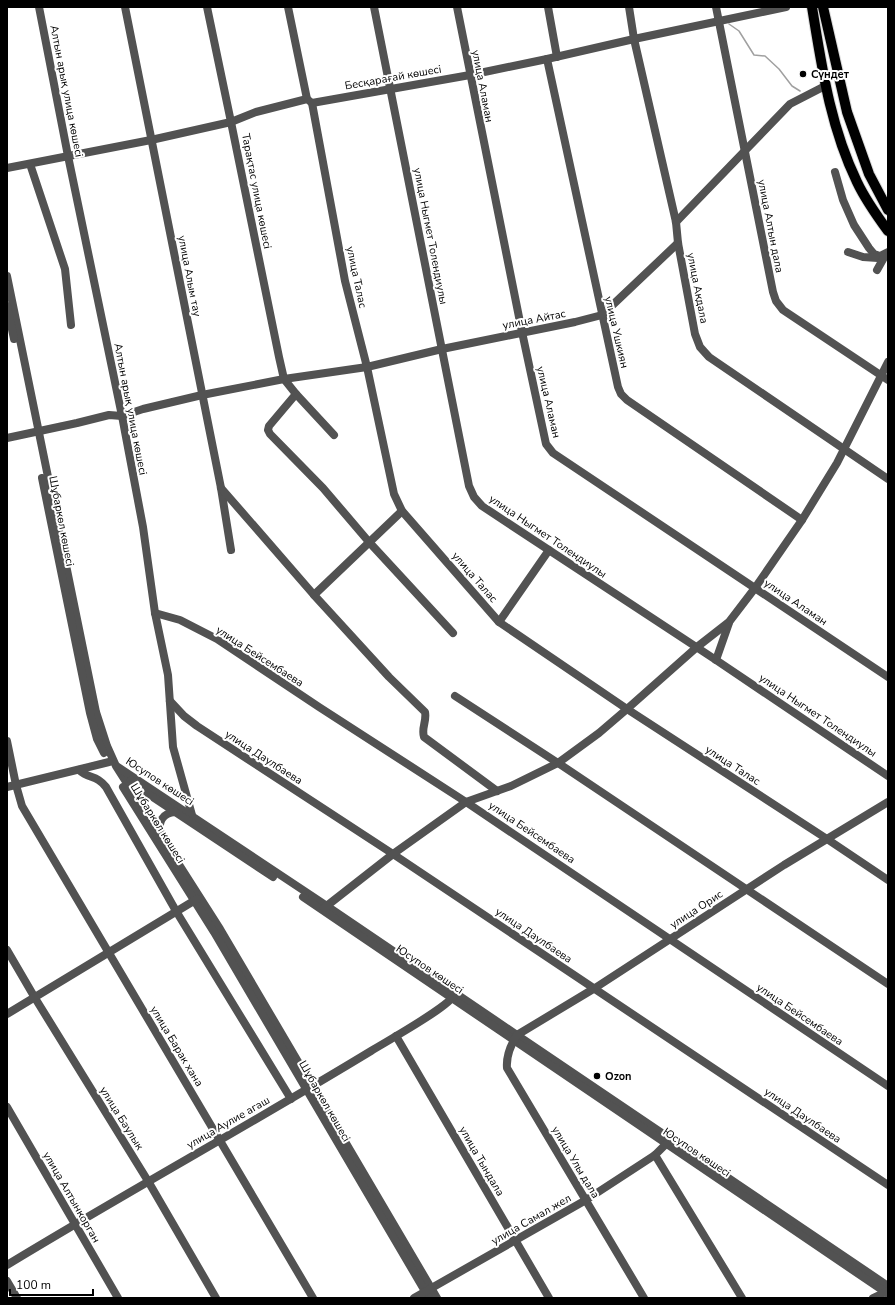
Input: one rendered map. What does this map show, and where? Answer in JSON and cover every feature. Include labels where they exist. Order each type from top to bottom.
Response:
[{"type":"main road","points":[[812,7],[825,86],[841,144],[857,183],[888,231]]},
{"type":"main road","points":[[823,7],[847,112],[869,174],[888,210]]},
{"type":"street","name":"Алтын арық улица көшесі","points":[[40,7],[68,156],[122,416],[143,527],[155,613],[168,675],[173,747],[192,815]]},
{"type":"street","name":"улица Алым тау","points":[[125,7],[221,488],[231,550]]},
{"type":"street","name":"Тарақтас улица көшесі","points":[[206,7],[232,122],[275,341],[284,379]]},
{"type":"street","name":"улица Талас","points":[[288,7],[309,100],[345,281],[367,367],[394,494],[402,510],[499,622],[627,709],[888,880]]},
{"type":"street","name":"улица Ныгмет Толендиулы","points":[[374,7],[469,486],[474,497],[482,506],[716,660],[888,776]]},
{"type":"street","name":"улица Аламан","points":[[457,7],[546,444],[553,453],[888,677]]},
{"type":"street","points":[[548,7],[557,57]]},
{"type":"street","name":"улица Акдала","points":[[629,7],[634,39],[676,222],[678,243],[695,334],[700,347],[709,357],[888,479]]},
{"type":"street","name":"улица Алтын дала","points":[[716,7],[744,151],[776,301],[783,310],[884,378]]},
{"type":"street","name":"Бесқарағай көшесі","points":[[7,168],[151,140],[232,122],[256,112],[309,100],[391,89],[547,59],[719,20],[786,7]]},
{"type":"street","name":"улица Ушкиян","points":[[547,59],[602,315],[618,387],[621,394],[627,400],[802,520]]},
{"type":"street","points":[[676,222],[790,104],[825,86]]},
{"type":"street","points":[[30,164],[65,269],[71,325]]},
{"type":"street","points":[[835,172],[843,200],[861,238],[874,254],[884,254]]},
{"type":"street","name":"улица Айтас","points":[[7,438],[109,415],[122,416],[143,409],[202,395],[284,379],[367,367],[442,348],[575,322],[602,315],[678,243]]},
{"type":"street","points":[[848,252],[863,257],[879,258],[884,254]]},
{"type":"street","points":[[877,270],[884,254]]},
{"type":"street","name":"Шұбаркөл көшесі","points":[[7,276],[90,713],[97,739],[163,840],[196,899]]},
{"type":"street","name":"Шұбаркөл көшесі","points":[[7,306],[36,432]]},
{"type":"street","points":[[325,907],[394,854],[466,802],[511,786],[558,763],[599,733],[729,622],[755,588],[802,520],[844,450],[884,378],[888,362]]},
{"type":"street","points":[[284,379],[334,436]]},
{"type":"street","points":[[296,394],[269,426],[268,430],[270,434],[323,488],[369,542],[453,633]]},
{"type":"street","points":[[221,488],[314,595],[389,677],[425,712],[426,716],[422,732],[424,737],[498,791]]},
{"type":"street","points":[[314,595],[402,510]]},
{"type":"street","points":[[499,622],[549,550]]},
{"type":"street","name":"улица Бейсембаева","points":[[155,613],[180,620],[217,639],[466,802],[888,1086]]},
{"type":"street","points":[[716,660],[729,622]]},
{"type":"street","points":[[455,696],[558,763],[888,984]]},
{"type":"street","name":"улица Даулбаева","points":[[170,701],[184,716],[197,726],[394,854],[888,1185]]},
{"type":"street","name":"улица Барак хана","points":[[7,741],[22,806],[313,1298]]},
{"type":"street","points":[[7,787],[79,770],[112,764]]},
{"type":"street","name":"Шұбаркөл көшесі","points":[[112,764],[129,798],[196,899],[220,929],[309,1088],[428,1292]]},
{"type":"street","name":"Юсупов көшесі","points":[[112,764],[139,788],[325,907]]},
{"type":"street","name":"Юсупов көшесі","points":[[112,764],[192,815],[515,1038],[669,1141],[887,1291]]},
{"type":"street","points":[[79,770],[86,775],[102,781],[106,787],[176,911],[291,1099]]},
{"type":"street","name":"улица Орис","points":[[515,1038],[747,889],[888,802]]},
{"type":"street","points":[[163,840],[159,830],[160,820],[167,814],[175,812]]},
{"type":"street","points":[[7,1014],[196,899]]},
{"type":"street","name":"улица Баулык","points":[[7,950],[148,1181],[216,1298]]},
{"type":"street","name":"улица Аулие агаш","points":[[7,1265],[396,1036],[443,1007],[454,996]]},
{"type":"street","name":"улица Тындала","points":[[396,1036],[549,1298]]},
{"type":"street","name":"улица Улы дала","points":[[515,1038],[506,1059],[507,1068],[644,1298]]},
{"type":"street","name":"улица Алтынкорган","points":[[7,1107],[118,1298]]},
{"type":"street","name":"улица Самал жел","points":[[414,1298],[428,1292],[586,1200],[655,1155],[669,1141]]},
{"type":"street","points":[[655,1155],[742,1298]]},
{"type":"street","points":[[7,1281],[17,1298]]},
{"type":"street","points":[[873,1298],[887,1291]]},
{"type":"street","points":[[428,1292],[437,1298]]},
{"type":"waterway","points":[[729,24],[739,31],[754,55],[765,56],[779,69],[792,86],[800,91]]},
{"type":"place","name":"Сүндет","points":[[803,74]]},
{"type":"place","name":"Ozon","points":[[597,1076]]}]
